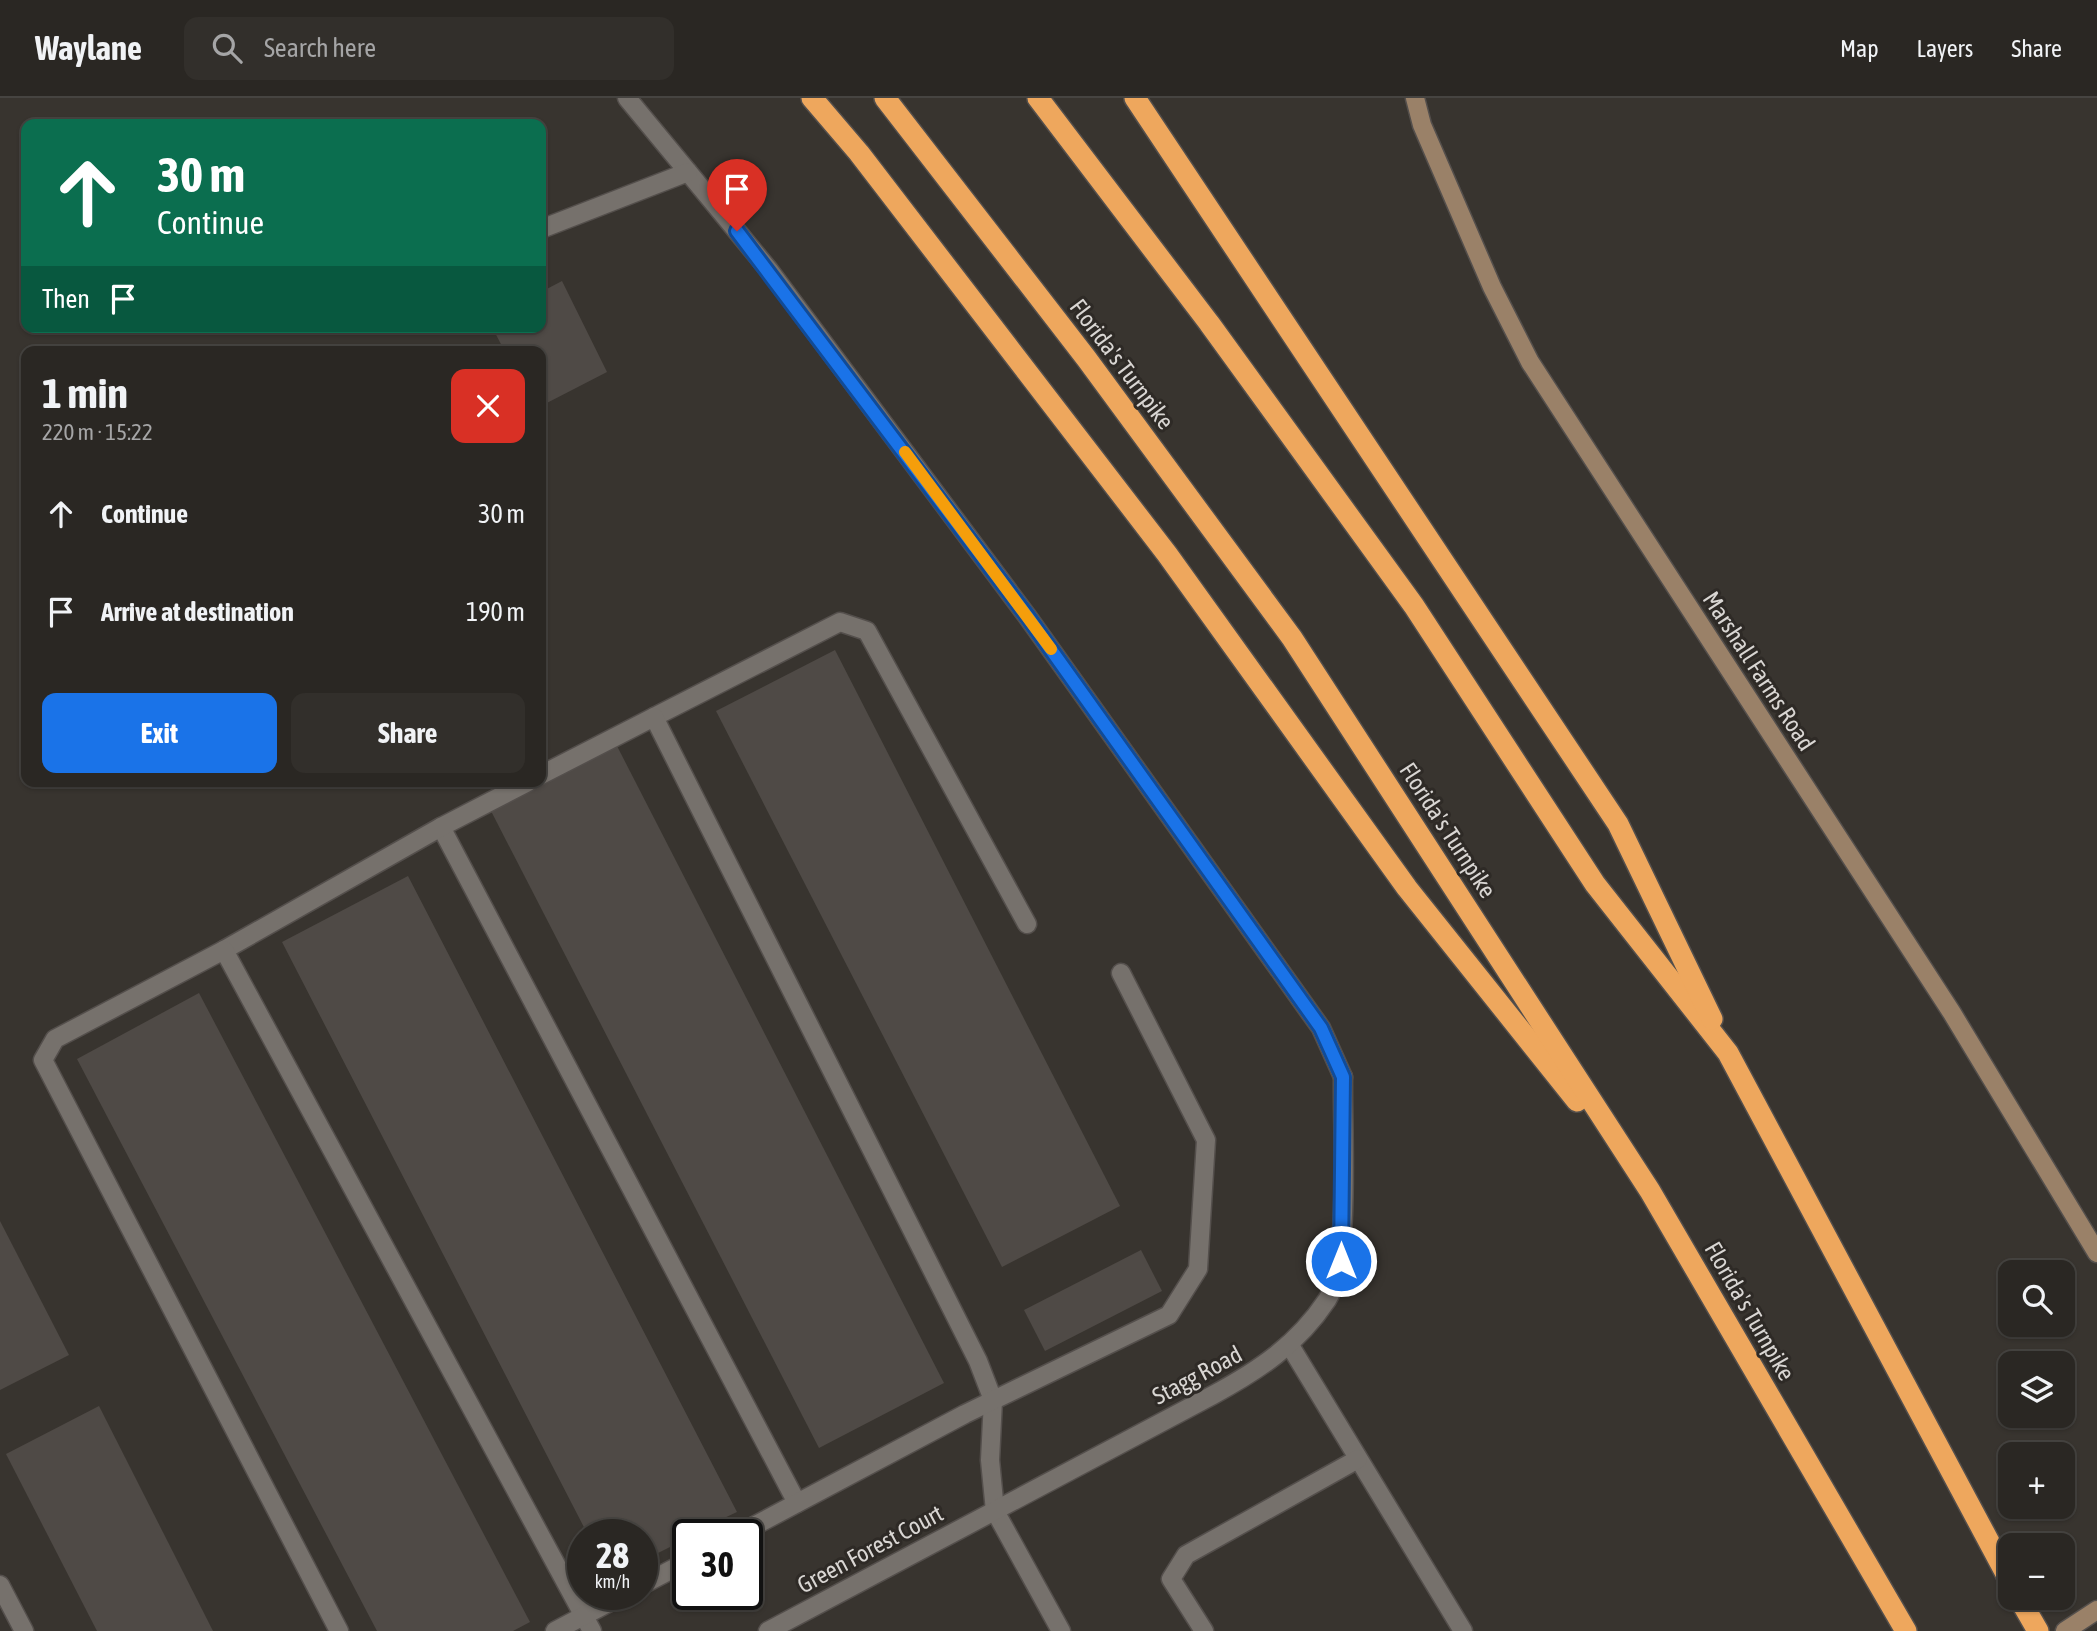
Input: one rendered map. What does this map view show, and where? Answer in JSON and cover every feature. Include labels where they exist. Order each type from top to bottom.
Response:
[{"type":"highway","points":[[812,98],[859,153],[1167,554],[1407,888],[1650,1192]]},
{"type":"highway","name":"Florida's Turnpike","points":[[885,98],[1086,358],[1292,638],[1650,1192],[1906,1631]]},
{"type":"highway","points":[[1038,98],[1209,323],[1414,606],[1595,884],[1728,1053]]},
{"type":"highway","points":[[1135,98],[1618,824],[1728,1053],[1998,1559]]},
{"type":"highway","points":[[2026,1610],[2038,1631]]},
{"type":"street","points":[[546,227],[688,172],[627,98]]},
{"type":"street","name":"Marshall Farms Road","points":[[1415,98],[1422,125],[1476,249],[1530,362],[1952,1013],[2097,1253]]},
{"type":"street","name":"Stagg Road","points":[[688,172],[769,270],[1027,616],[1300,997],[1321,1028],[1343,1077],[1341,1261],[1328,1298],[1289,1344],[1266,1366],[995,1511]]},
{"type":"street","points":[[546,772],[840,622],[867,631],[1027,924]]},
{"type":"street","points":[[654,717],[978,1361],[993,1400],[990,1460],[995,1511],[1061,1631]]},
{"type":"street","points":[[339,1631],[43,1059],[55,1039],[224,950],[441,827],[518,787]]},
{"type":"street","points":[[441,827],[797,1503]]},
{"type":"street","points":[[224,950],[588,1624]]},
{"type":"street","points":[[763,1521],[993,1400],[1169,1315],[1198,1269],[1206,1140],[1121,973]]},
{"type":"street","points":[[1289,1344],[1463,1631]]},
{"type":"street","points":[[1204,1631],[1171,1579],[1186,1555],[1358,1459]]},
{"type":"street","name":"Green Forest Court","points":[[768,1631],[995,1511]]},
{"type":"street","points":[[0,1585],[24,1631]]},
{"type":"street","points":[[555,1631],[588,1624],[605,1610]]},
{"type":"street","points":[[2065,1631],[2097,1610]]},
{"type":"building","points":[[562,281],[607,372],[546,403],[546,346],[502,346],[495,333],[546,333],[546,289]]},
{"type":"building","points":[[835,650],[1120,1206],[1002,1267],[716,711]]},
{"type":"building","points":[[617,746],[944,1383],[819,1448],[491,811],[538,787],[546,787],[546,783]]},
{"type":"building","points":[[408,876],[737,1512],[722,1519],[672,1519],[672,1546],[658,1553],[658,1519],[580,1519],[282,942]]},
{"type":"building","points":[[199,993],[530,1622],[513,1631],[377,1631],[77,1059]]},
{"type":"building","points":[[0,1221],[69,1355],[0,1390]]},
{"type":"building","points":[[1141,1250],[1162,1291],[1045,1351],[1024,1310]]},
{"type":"building","points":[[99,1406],[213,1631],[97,1631],[6,1454]]},
{"type":"slow traffic","points":[[905,452],[1051,649]]},
{"type":"route","points":[[737,231],[1027,616],[1321,1028],[1343,1077],[1341,1261]]}]
